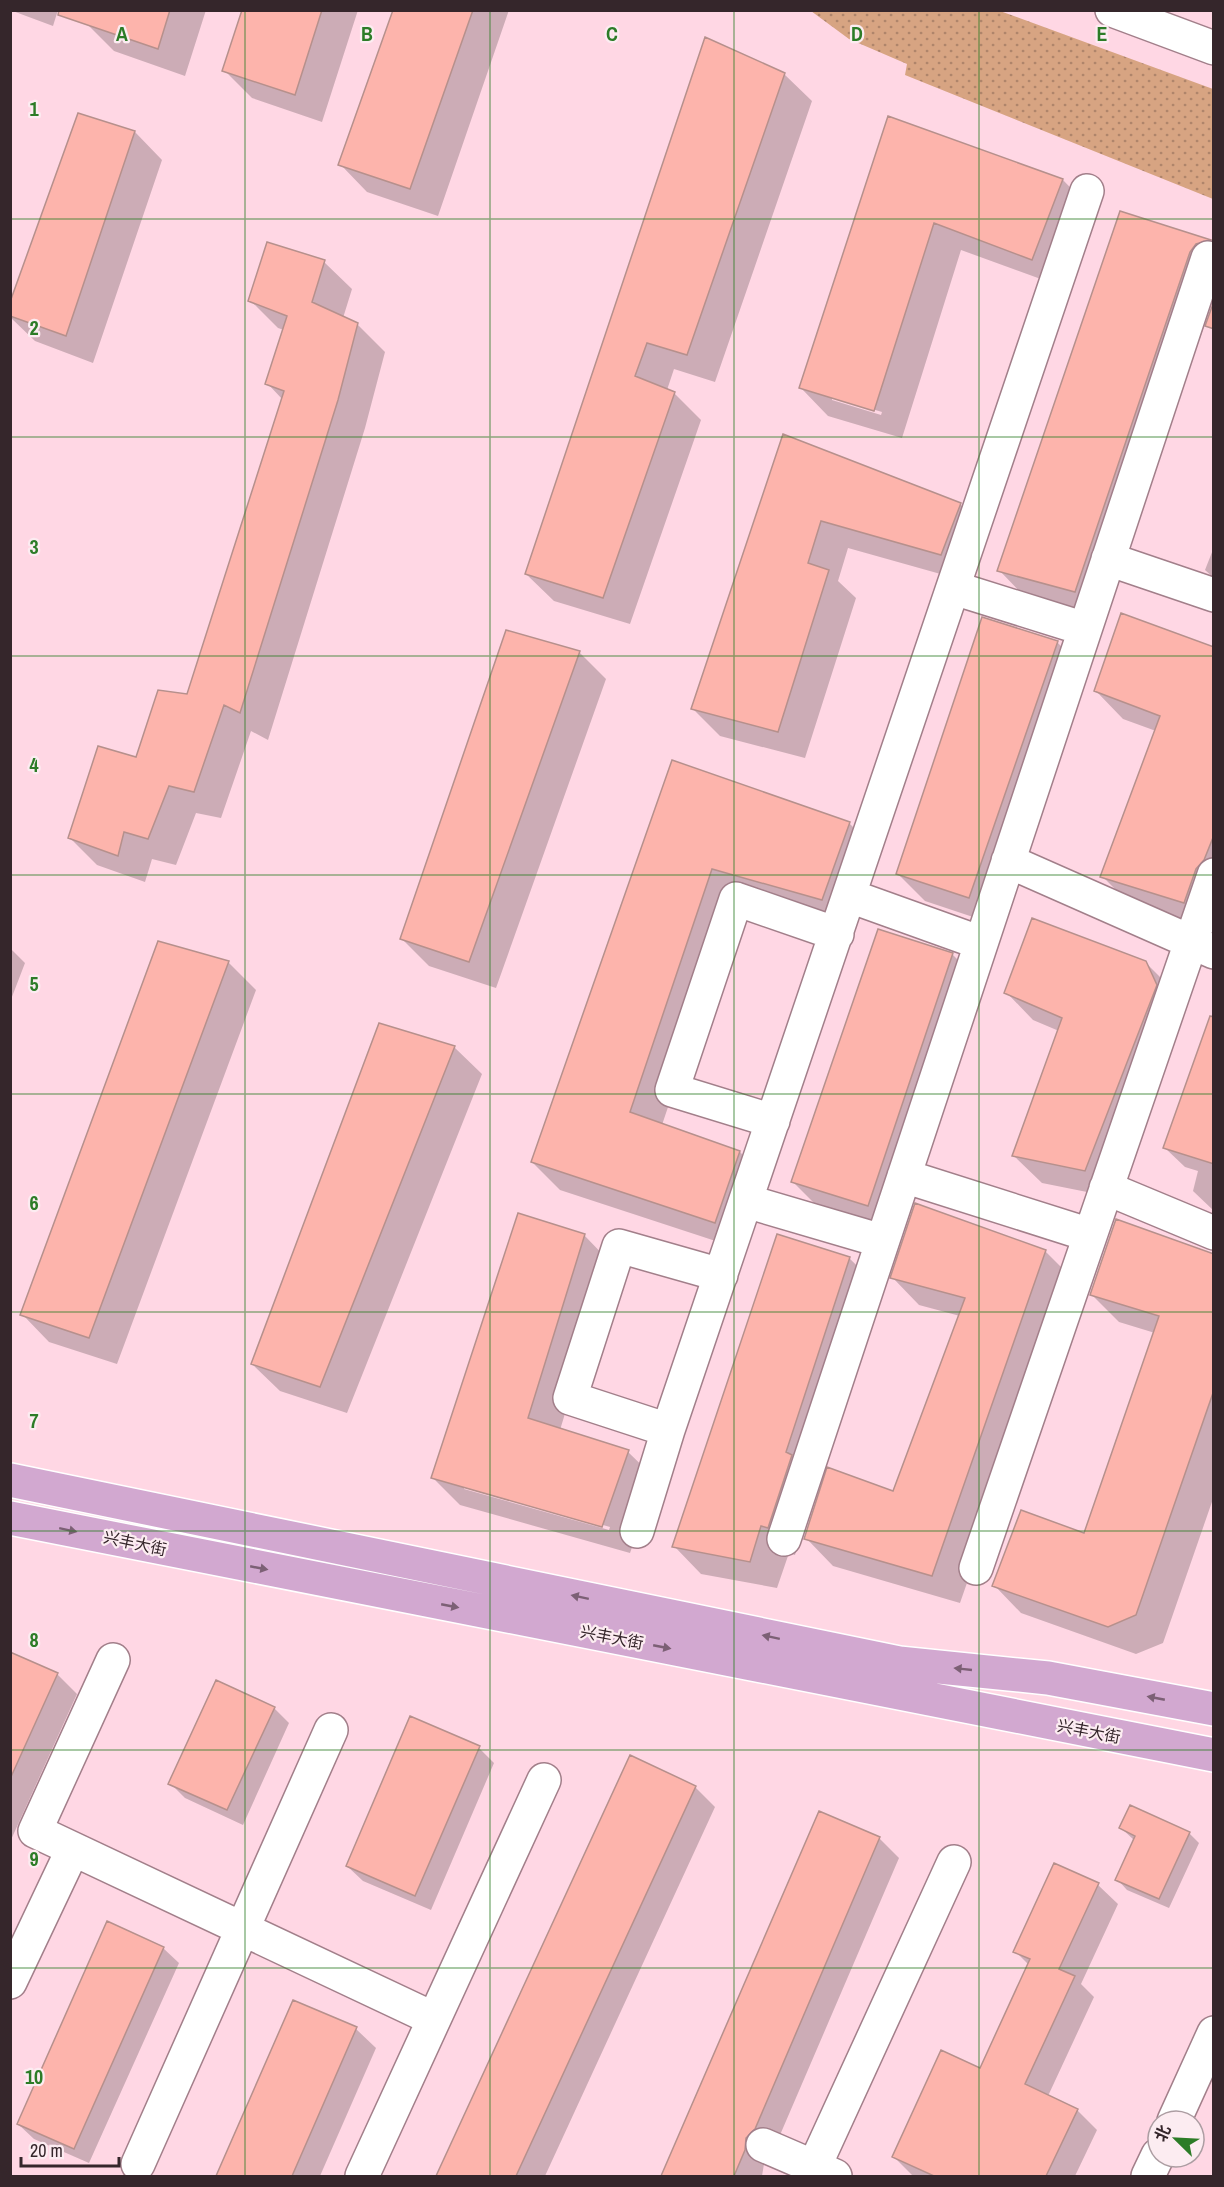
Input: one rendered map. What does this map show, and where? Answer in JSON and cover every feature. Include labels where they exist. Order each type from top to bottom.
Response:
[{"type":"main road","name":"兴丰大街","points":[[10,1480],[899,1663],[1048,1678],[1214,1709]]},
{"type":"main road","name":"兴丰大街","points":[[10,1518],[1214,1755]]},
{"type":"street","points":[[1112,10],[1214,48]]},
{"type":"street","points":[[637,1531],[668,1430],[1087,191]]},
{"type":"street","points":[[784,1539],[1208,258]]},
{"type":"street","points":[[1108,559],[1214,595]]},
{"type":"street","points":[[954,588],[1085,628]]},
{"type":"street","points":[[1008,861],[1202,946]]},
{"type":"street","points":[[976,1568],[1106,1188],[1202,946],[1214,875]]},
{"type":"street","points":[[850,896],[981,943]]},
{"type":"street","points":[[773,1121],[672,1090],[736,899],[837,934]]},
{"type":"street","points":[[904,1176],[1090,1234]]},
{"type":"street","points":[[1106,1188],[1214,1233]]},
{"type":"street","points":[[746,1201],[882,1241]]},
{"type":"street","points":[[668,1430],[570,1398],[619,1246],[721,1275]]},
{"type":"street","points":[[113,1660],[35,1831],[434,2019]]},
{"type":"street","points":[[138,2164],[331,1730]]},
{"type":"street","points":[[362,2176],[544,1780]]},
{"type":"street","points":[[10,1982],[73,1849]]},
{"type":"street","points":[[763,2145],[820,2174],[954,1862]]},
{"type":"street","points":[[1179,2109],[1214,2033]]},
{"type":"shaded area","points":[[811,11],[1000,11],[1213,89],[1213,199],[905,75],[907,64],[849,39]]},
{"type":"building","points":[[59,10],[170,10],[158,49],[58,15]]},
{"type":"building","points":[[242,10],[322,10],[295,95],[222,71]]},
{"type":"building","points":[[393,10],[473,10],[410,189],[338,165]]},
{"type":"building","points":[[705,37],[785,73],[687,355],[647,343],[635,376],[675,392],[603,598],[525,574]]},
{"type":"building","points":[[78,113],[135,131],[66,336],[10,316],[10,302]]},
{"type":"building","points":[[888,116],[1063,179],[1032,260],[934,223],[874,411],[799,388]]},
{"type":"building","points":[[1120,211],[1211,240],[1196,244],[1190,252],[1075,592],[997,571]]},
{"type":"building","points":[[267,242],[325,260],[312,302],[358,323],[338,400],[240,713],[224,705],[194,792],[169,786],[148,839],[124,832],[118,856],[68,838],[98,746],[136,757],[158,690],[187,694],[284,391],[265,384],[287,316],[248,301]]},
{"type":"building","points":[[1214,301],[1214,329],[1205,326]]},
{"type":"building","points":[[783,434],[961,503],[941,555],[821,521],[808,563],[829,570],[778,732],[691,709]]},
{"type":"building","points":[[1121,613],[1214,647],[1214,835],[1204,860],[1196,869],[1184,903],[1100,877],[1160,716],[1094,691]]},
{"type":"building","points":[[982,617],[1058,641],[969,898],[896,874]]},
{"type":"building","points":[[506,630],[580,651],[469,962],[400,939]]},
{"type":"building","points":[[672,760],[850,822],[822,900],[712,869],[630,1112],[740,1151],[715,1223],[531,1162]]},
{"type":"building","points":[[1032,918],[1146,961],[1157,985],[1085,1171],[1012,1156],[1062,1018],[1004,993]]},
{"type":"building","points":[[878,929],[953,953],[868,1206],[791,1182]]},
{"type":"building","points":[[158,941],[229,961],[89,1338],[20,1315]]},
{"type":"building","points":[[1210,1016],[1214,1017],[1214,1164],[1163,1148]]},
{"type":"building","points":[[379,1023],[455,1046],[320,1387],[251,1364]]},
{"type":"building","points":[[915,1203],[1046,1250],[932,1576],[804,1539],[827,1467],[893,1491],[965,1298],[890,1278]]},
{"type":"building","points":[[518,1213],[585,1234],[528,1418],[629,1450],[602,1527],[431,1478]]},
{"type":"building","points":[[1116,1219],[1214,1254],[1214,1390],[1136,1615],[1108,1627],[992,1586],[1021,1510],[1084,1533],[1159,1316],[1090,1295]]},
{"type":"building","points":[[777,1234],[850,1257],[786,1452],[792,1455],[768,1528],[761,1526],[750,1562],[672,1547]]},
{"type":"building","points":[[10,1652],[58,1673],[10,1779]]},
{"type":"building","points":[[216,1680],[275,1707],[227,1810],[168,1784]]},
{"type":"building","points":[[410,1716],[480,1746],[415,1896],[346,1866]]},
{"type":"building","points":[[630,1755],[696,1786],[516,2176],[436,2176]]},
{"type":"building","points":[[1130,1805],[1190,1832],[1159,1899],[1115,1880],[1135,1836],[1119,1828]]},
{"type":"building","points":[[819,1811],[880,1837],[755,2129],[746,2138],[745,2150],[734,2176],[661,2176]]},
{"type":"building","points":[[1054,1863],[1099,1883],[1059,1969],[1075,1976],[1025,2084],[1078,2109],[1046,2176],[934,2176],[892,2157],[941,2050],[980,2068],[1030,1959],[1013,1952]]},
{"type":"building","points":[[107,1921],[164,1947],[74,2149],[17,2124]]},
{"type":"building","points":[[293,2000],[357,2027],[292,2176],[216,2176]]}]
